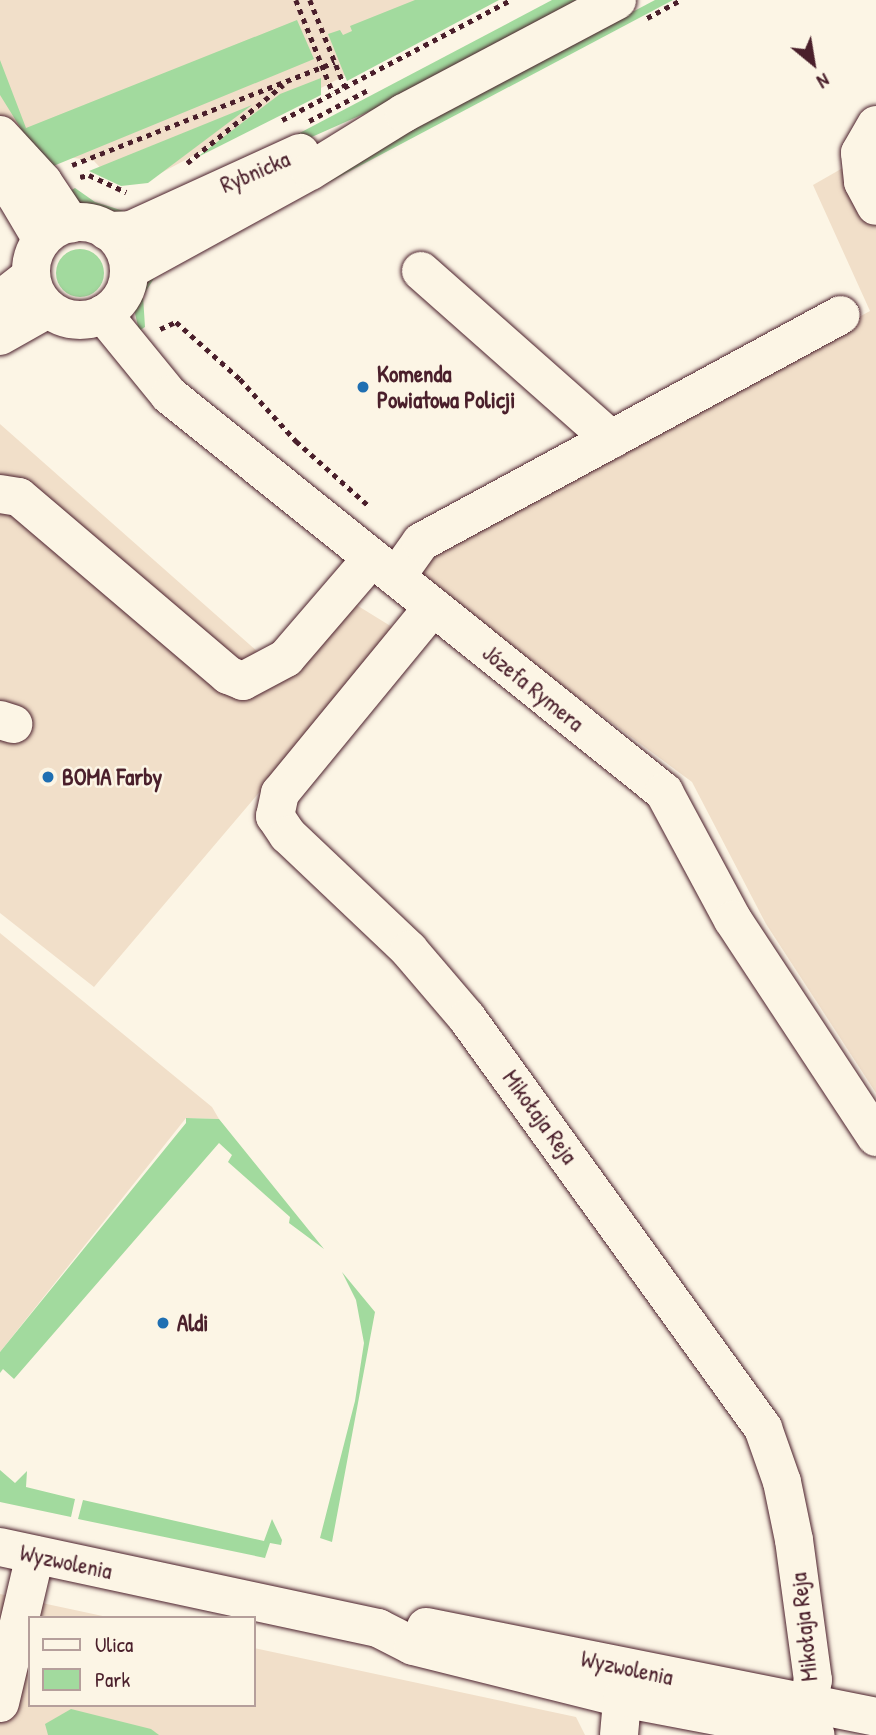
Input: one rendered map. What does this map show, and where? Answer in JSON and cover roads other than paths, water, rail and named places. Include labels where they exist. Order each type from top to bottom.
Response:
[{"type":"street","name":"Rybnicka","points":[[107,231],[131,230],[257,170],[404,113],[625,13]]},
{"type":"street","name":"Rybnicka","points":[[129,270],[310,172],[404,113]]},
{"type":"street","points":[[876,125],[860,153],[863,182],[876,206]]},
{"type":"street","points":[[0,137],[16,196],[59,206],[107,231],[123,248],[129,270],[122,296],[103,314],[75,320],[40,293],[35,251],[59,206]]},
{"type":"street","points":[[421,271],[611,439]]},
{"type":"street","points":[[0,300],[40,293]]},
{"type":"street","points":[[0,336],[40,293]]},
{"type":"street","name":"Józefa Rymera","points":[[103,314],[169,395],[663,792],[733,920],[876,1137]]},
{"type":"street","points":[[0,494],[19,497],[228,675],[243,681],[286,658],[384,568],[421,542],[840,315]]},
{"type":"street","name":"Mikołaja Reja","points":[[433,607],[280,793],[275,816],[288,835],[409,950],[467,1018],[763,1427],[782,1482],[794,1541],[813,1680],[812,1720]]},
{"type":"street","points":[[0,1703],[18,1551]]},
{"type":"street","name":"Wyzwolenia","points":[[18,1551],[379,1628],[413,1646],[621,1717]]},
{"type":"street","name":"Wyzwolenia","points":[[379,1628],[415,1625],[489,1637],[656,1705],[812,1720],[876,1717]]},
{"type":"street","points":[[621,1717],[656,1705]]},
{"type":"place","name":"Komenda Powiatowa Policji","points":[[363,387]]},
{"type":"place","name":"BOMA Farby","points":[[48,777]]},
{"type":"place","name":"Aldi","points":[[163,1323]]}]
